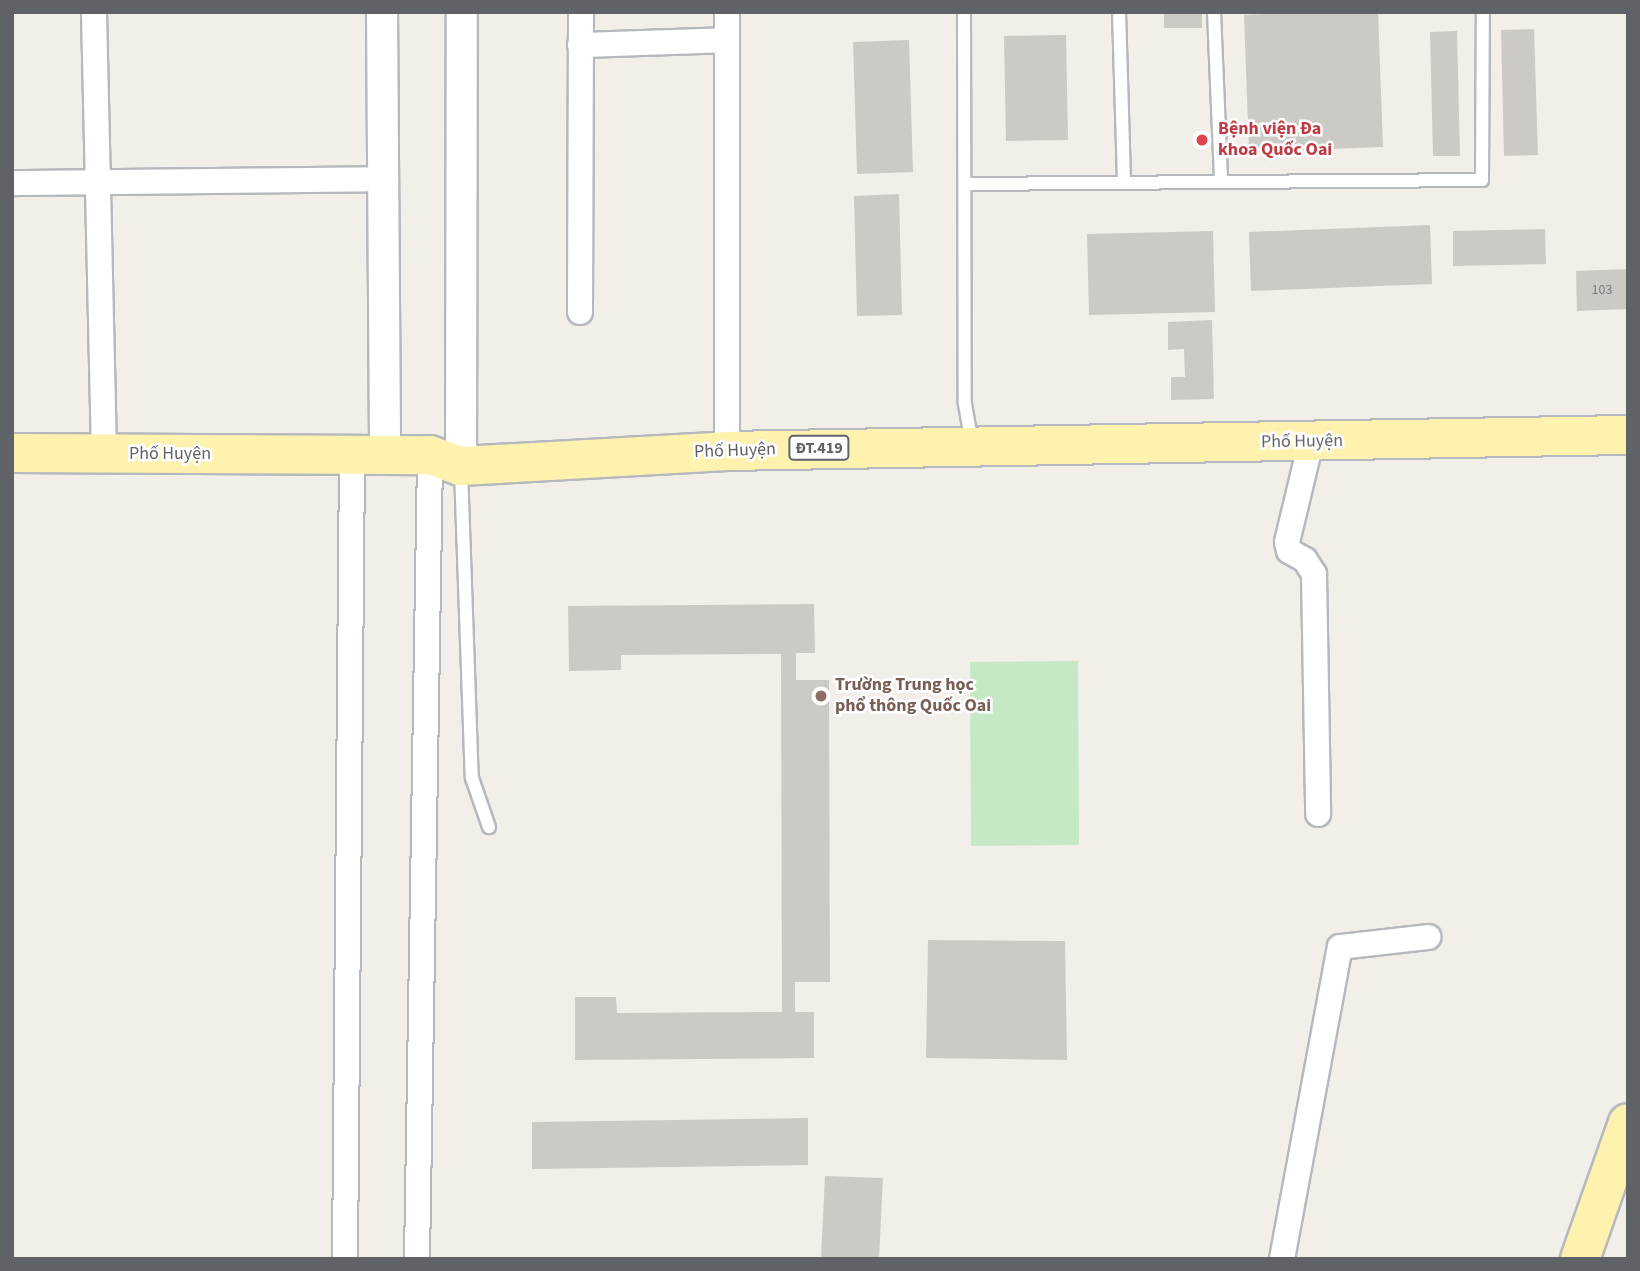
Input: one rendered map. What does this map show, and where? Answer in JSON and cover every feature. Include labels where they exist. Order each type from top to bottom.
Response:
[{"type":"main road","name":"Phố Huyện","points":[[12,453],[368,455],[445,460],[972,444],[1311,442],[1628,435]]},
{"type":"main road","points":[[1580,1259],[1628,1123]]},
{"type":"street","points":[[94,12],[104,454]]},
{"type":"street","points":[[345,1259],[382,12]]},
{"type":"street","points":[[417,1259],[462,12]]},
{"type":"street","points":[[580,312],[581,12]]},
{"type":"street","points":[[727,12],[727,451]]},
{"type":"street","points":[[580,45],[727,40]]},
{"type":"street","points":[[12,183],[365,179]]},
{"type":"street","points":[[1311,442],[1287,542],[1289,551],[1305,559],[1314,574],[1318,814]]},
{"type":"street","points":[[1282,1259],[1340,947],[1428,937]]},
{"type":"lane","points":[[964,12],[965,404],[972,444]]},
{"type":"lane","points":[[1119,12],[1124,182]]},
{"type":"lane","points":[[1214,12],[1222,182]]},
{"type":"lane","points":[[965,184],[1482,180],[1483,12]]},
{"type":"lane","points":[[445,460],[472,778],[489,827]]},
{"type":"green space","points":[[1078,661],[1079,845],[971,846],[970,662]]},
{"type":"building","points":[[1164,12],[1202,12],[1202,28],[1164,28]]},
{"type":"building","points":[[1378,12],[1383,147],[1249,152],[1244,15]]},
{"type":"building","points":[[1534,29],[1538,155],[1504,156],[1501,30]]},
{"type":"building","points":[[1457,31],[1460,156],[1433,156],[1430,32]]},
{"type":"building","points":[[1066,35],[1068,140],[1006,141],[1004,36]]},
{"type":"building","points":[[909,40],[913,172],[857,174],[853,42]]},
{"type":"building","points":[[899,194],[902,315],[857,316],[854,196]]},
{"type":"building","points":[[1430,225],[1432,284],[1251,291],[1249,232]]},
{"type":"building","points":[[1545,229],[1546,264],[1453,266],[1453,231]]},
{"type":"building","points":[[1213,231],[1215,312],[1089,315],[1087,234]]},
{"type":"building","points":[[1628,269],[1628,309],[1577,311],[1576,271]]},
{"type":"building","points":[[1212,320],[1214,399],[1171,400],[1171,377],[1185,377],[1184,349],[1168,350],[1168,322]]},
{"type":"building","points":[[814,604],[815,653],[796,653],[796,680],[829,680],[830,982],[795,982],[795,1012],[814,1012],[814,1058],[575,1060],[575,997],[616,997],[617,1013],[782,1012],[781,654],[621,655],[621,670],[569,671],[568,606]]},
{"type":"building","points":[[928,940],[1065,941],[1067,1060],[926,1058]]},
{"type":"building","points":[[808,1118],[808,1165],[532,1169],[532,1122]]},
{"type":"building","points":[[825,1176],[883,1178],[879,1259],[821,1259]]},
{"type":"place","name":"Bệnh viện Đa khoa Quốc Oai","points":[[1202,140]]},
{"type":"place","name":"Trường Trung học phổ thông Quốc Oai","points":[[821,696]]}]
